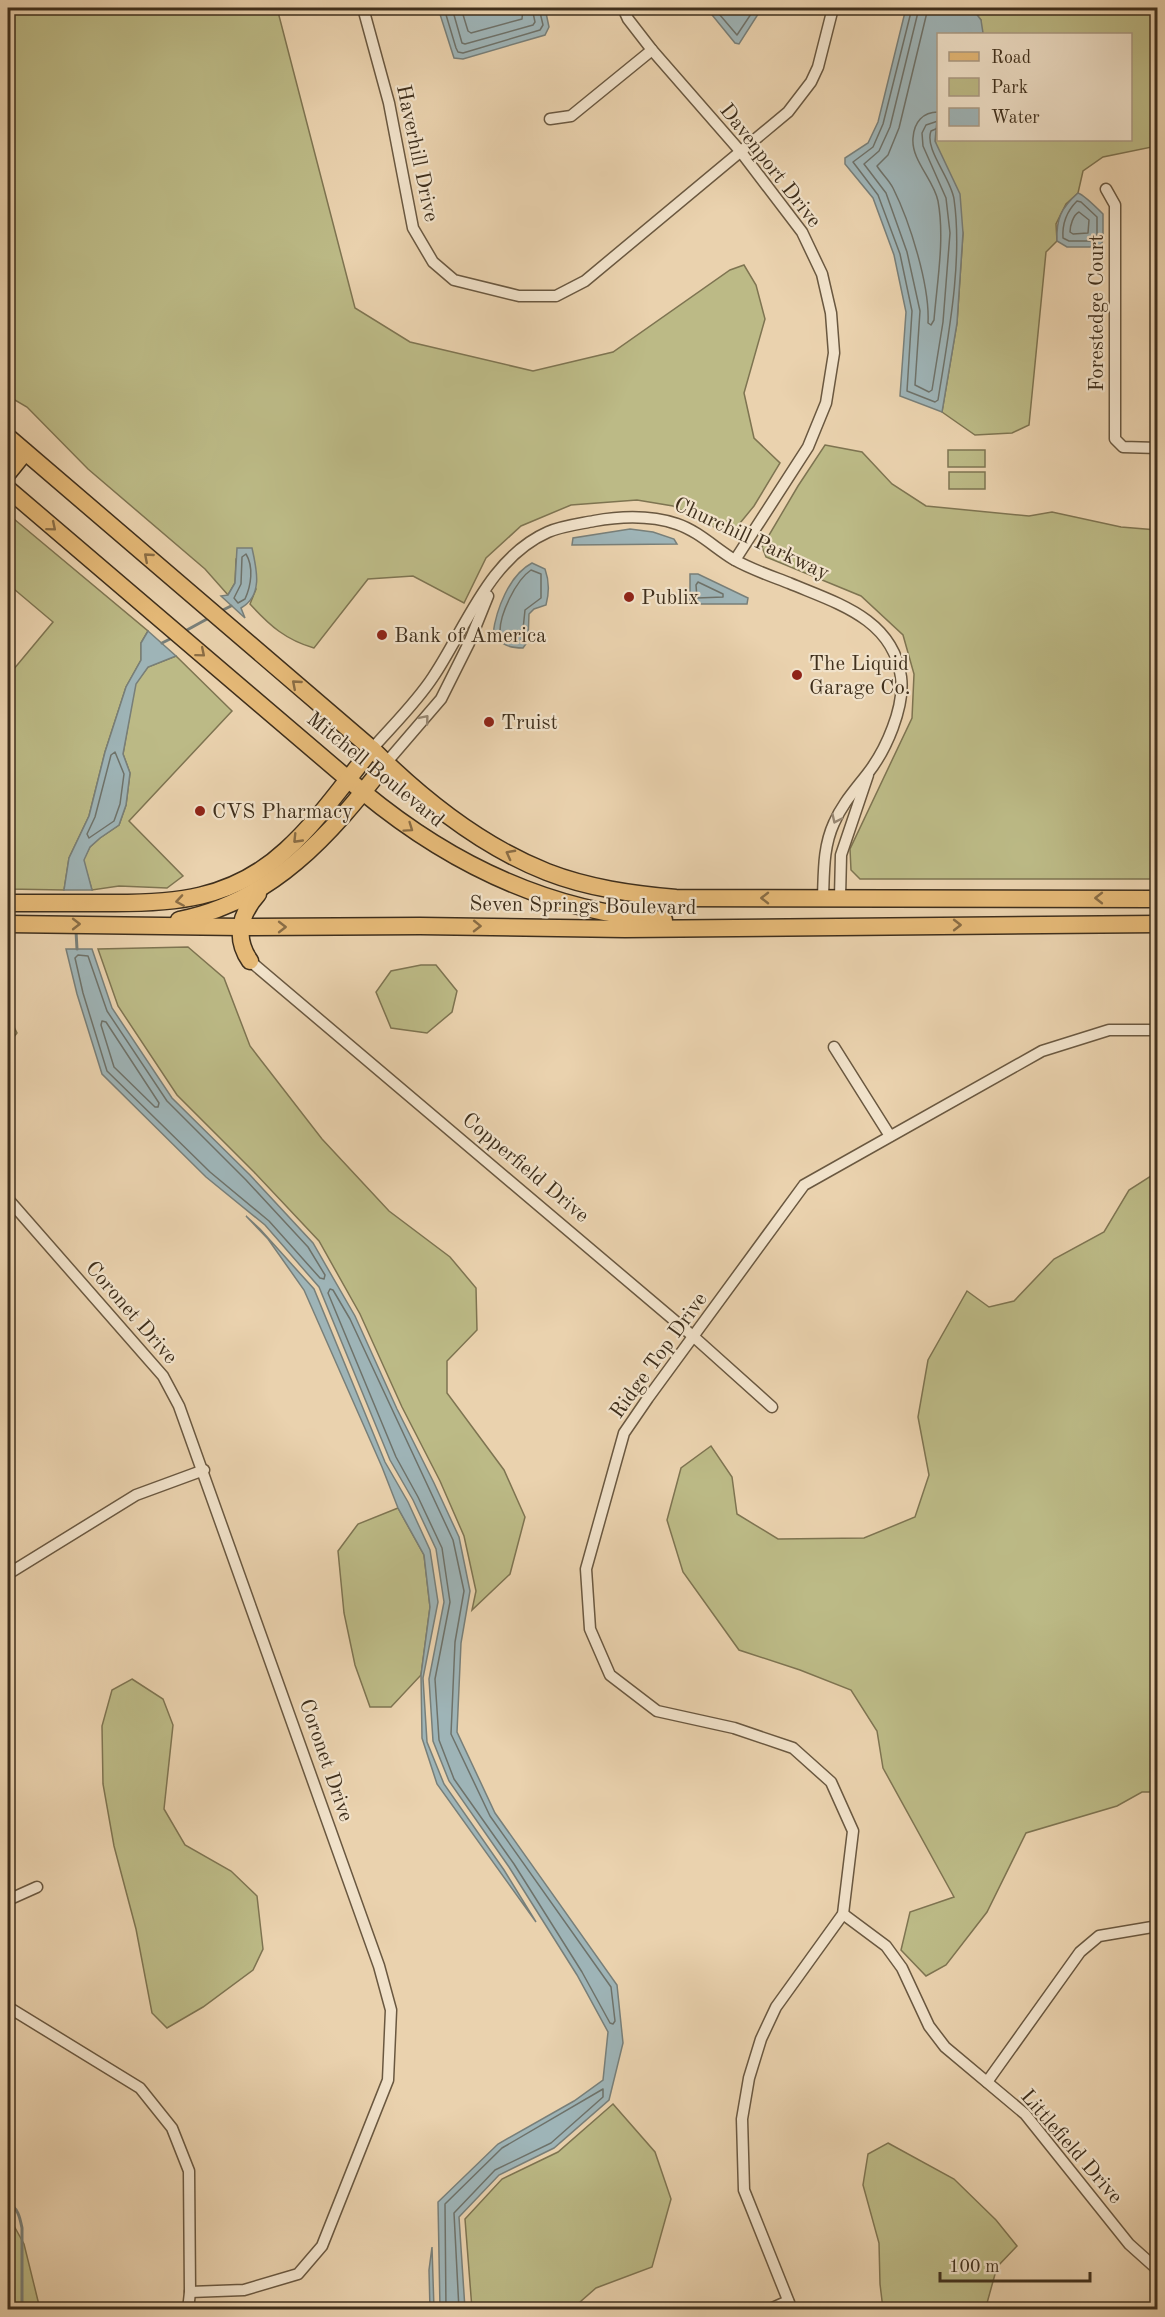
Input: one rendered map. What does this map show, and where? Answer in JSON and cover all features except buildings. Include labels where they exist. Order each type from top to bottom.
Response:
[{"type":"main road","name":"Mitchell Boulevard","points":[[8,437],[386,763]]},
{"type":"main road","points":[[8,473],[25,452]]},
{"type":"main road","name":"Mitchell Boulevard","points":[[8,489],[402,824],[471,866],[517,887],[574,906],[620,915],[688,922],[899,925]]},
{"type":"main road","name":"Churchill Parkway","points":[[348,778],[372,749]]},
{"type":"main road","name":"Churchill Parkway","points":[[154,924],[193,917],[221,908],[262,888],[282,875],[312,848],[386,763]]},
{"type":"main road","name":"Seven Springs Boulevard","points":[[386,763],[427,799],[469,830],[509,854],[547,872],[583,883],[638,895],[676,898],[1158,899]]},
{"type":"main road","points":[[8,903],[153,903],[186,900],[215,893],[266,867],[286,850],[318,816],[348,778]]},
{"type":"main road","points":[[250,961],[242,947],[241,927],[245,910],[262,888]]},
{"type":"main road","name":"Seven Springs Boulevard","points":[[8,924],[664,929],[1158,924]]},
{"type":"main road","points":[[203,927],[220,936],[250,961]]},
{"type":"street","name":"Haverhill Drive","points":[[363,8],[389,103],[412,228],[433,262],[454,280],[519,296],[556,296],[585,281],[788,112],[812,82],[833,8]]},
{"type":"street","name":"Davenport Drive","points":[[623,8],[628,19],[652,50],[741,152],[801,232],[822,274],[831,313],[834,353],[826,403],[808,447],[735,560]]},
{"type":"street","points":[[550,119],[571,116],[652,50]]},
{"type":"street","name":"Forestedge Court","points":[[1106,189],[1115,205],[1116,439],[1124,447],[1158,448]]},
{"type":"street","name":"Churchill Parkway","points":[[372,749],[433,678],[456,636],[495,576],[525,546],[549,532],[595,521],[633,517],[658,518],[680,525],[735,560],[864,616],[888,642],[896,658],[902,678],[897,717],[869,771],[841,855],[832,897]]},
{"type":"street","name":"Churchill Parkway","points":[[386,763],[441,699],[469,643],[495,576]]},
{"type":"street","name":"Churchill Parkway","points":[[832,897],[825,855],[833,825],[854,789],[869,771]]},
{"type":"street","name":"Copperfield Drive","points":[[250,961],[694,1336],[772,1407]]},
{"type":"street","name":"Ridge Top Drive","points":[[790,2305],[744,2190],[742,2119],[761,2039],[776,2007],[843,1914],[853,1831],[831,1782],[793,1748],[734,1728],[657,1711],[610,1675],[590,1629],[586,1569],[624,1433],[804,1185],[1042,1051],[1109,1030],[1158,1030]]},
{"type":"street","points":[[834,1047],[890,1136]]},
{"type":"street","name":"Coronet Drive","points":[[8,1199],[162,1376],[179,1406],[204,1470],[379,1966],[391,2010],[388,2080],[322,2246],[298,2274],[244,2290],[190,2292]]},
{"type":"street","points":[[8,1574],[136,1495],[204,1470]]},
{"type":"street","points":[[8,1900],[37,1887]]},
{"type":"street","name":"Littlefield Drive","points":[[843,1914],[886,1946],[902,1968],[929,2026],[945,2047],[1024,2114],[1129,2244],[1158,2270]]},
{"type":"street","points":[[987,2082],[1080,1952],[1099,1936],[1158,1926]]},
{"type":"street","points":[[8,2007],[140,2088],[172,2128],[189,2171],[190,2292],[188,2310]]},
{"type":"street","points":[[768,2310],[790,2305]]},
{"type":"green space","points":[[8,8],[277,8],[355,308],[410,342],[533,371],[613,352],[730,270],[744,265],[756,285],[765,319],[744,393],[754,438],[780,463],[754,506],[736,528],[718,529],[673,506],[637,500],[571,505],[521,526],[486,558],[464,603],[413,576],[368,579],[314,648],[295,641],[279,631],[250,604],[256,589],[236,560],[235,583],[228,595],[205,569],[88,469],[27,407],[8,396]]},
{"type":"green space","points":[[972,8],[1157,8],[1157,146],[1103,157],[1083,171],[1078,193],[1066,204],[1056,224],[1057,241],[1046,252],[1029,425],[1012,433],[975,435],[942,412],[957,323],[963,233],[935,141],[937,120],[937,141],[1132,141],[1132,33],[981,33],[981,20]]},
{"type":"green space","points":[[825,445],[862,452],[892,484],[926,506],[1029,516],[1052,512],[1121,527],[1157,530],[1157,879],[860,879],[851,870],[850,849],[912,718],[914,674],[903,635],[861,596],[766,557],[762,547]]},
{"type":"green space","points":[[948,450],[985,450],[985,467],[948,467]]},
{"type":"green space","points":[[949,472],[985,472],[985,489],[949,489]]},
{"type":"green space","points":[[8,514],[148,631],[141,643],[141,660],[126,687],[105,752],[89,816],[69,858],[64,890],[8,889],[8,676],[53,622],[8,584]]},
{"type":"green space","points":[[176,656],[232,711],[129,821],[183,876],[167,888],[119,886],[92,890],[83,860],[90,847],[119,825],[126,805],[130,773],[123,754],[135,684],[148,667]]},
{"type":"green space","points":[[188,947],[224,978],[250,1046],[322,1139],[389,1211],[450,1257],[476,1288],[477,1330],[447,1361],[447,1393],[504,1470],[525,1517],[510,1574],[472,1610],[476,1591],[464,1536],[360,1314],[319,1241],[177,1095],[118,1006],[98,949]]},
{"type":"green space","points":[[421,965],[436,965],[457,991],[452,1012],[427,1033],[391,1028],[376,992],[391,971]]},
{"type":"green space","points":[[8,1015],[17,1033],[8,1045]]},
{"type":"green space","points":[[1157,1172],[1157,1792],[1142,1792],[1117,1806],[1026,1833],[987,1912],[946,1965],[926,1976],[901,1950],[910,1912],[954,1897],[883,1768],[877,1731],[851,1690],[739,1650],[683,1572],[667,1520],[681,1468],[711,1446],[732,1477],[737,1514],[778,1539],[864,1538],[915,1517],[929,1475],[918,1417],[928,1360],[967,1291],[989,1307],[1014,1301],[1054,1259],[1104,1232],[1129,1190]]},
{"type":"green space","points":[[398,1508],[424,1555],[430,1607],[421,1675],[391,1707],[370,1707],[355,1665],[344,1613],[338,1551],[358,1524]]},
{"type":"green space","points":[[132,1679],[163,1699],[173,1725],[164,1809],[185,1845],[231,1871],[257,1896],[263,1949],[253,1970],[203,2007],[167,2028],[152,2013],[136,1929],[114,1846],[103,1784],[102,1726],[112,1690]]},
{"type":"green space","points":[[613,2104],[655,2152],[671,2199],[652,2267],[596,2288],[572,2309],[472,2309],[465,2219],[502,2179],[558,2152]]},
{"type":"green space","points":[[888,2143],[954,2179],[996,2220],[1017,2246],[997,2267],[987,2303],[993,2309],[883,2309],[879,2243],[863,2185],[868,2154]]},
{"type":"green space","points":[[8,2215],[24,2244],[40,2309],[8,2309]]},
{"type":"water","points":[[438,8],[545,8],[549,27],[545,35],[463,59],[454,58]]},
{"type":"water","points":[[708,8],[762,8],[739,44],[735,43]]},
{"type":"water","points":[[906,8],[972,8],[981,20],[983,33],[937,33],[935,141],[960,194],[963,233],[957,323],[942,412],[900,396],[906,312],[894,255],[873,198],[845,164],[845,158],[868,143],[878,122]]},
{"type":"water","points":[[1078,193],[1103,214],[1103,238],[1102,243],[1097,247],[1067,247],[1057,241],[1057,226],[1061,214]]},
{"type":"water","points":[[630,529],[653,532],[674,539],[677,544],[572,545],[573,538]]},
{"type":"water","points":[[237,548],[252,548],[257,573],[253,597],[241,608],[245,618],[221,596],[228,595],[235,583]]},
{"type":"water","points":[[532,563],[545,569],[548,587],[546,605],[534,609],[529,614],[528,641],[523,648],[510,646],[493,634],[497,614],[510,584]]},
{"type":"water","points":[[690,574],[698,574],[748,598],[747,604],[690,604]]},
{"type":"water","points":[[148,631],[176,656],[148,667],[136,684],[123,754],[130,773],[126,805],[119,825],[90,847],[84,860],[92,890],[64,890],[69,858],[89,816],[105,752],[126,687],[141,660],[141,643]]},
{"type":"water","points":[[66,949],[92,949],[112,1008],[172,1098],[250,1175],[313,1243],[355,1316],[459,1537],[470,1591],[461,1643],[457,1732],[495,1813],[617,1985],[623,2043],[609,2100],[554,2148],[499,2175],[459,2217],[465,2309],[440,2309],[438,2202],[498,2144],[574,2101],[603,2080],[608,2032],[577,1975],[509,1867],[449,1781],[433,1741],[429,1679],[444,1602],[436,1549],[413,1500],[390,1460],[319,1287],[265,1225],[206,1177],[102,1074],[77,994]]},
{"type":"water","points":[[246,1216],[260,1229],[314,1289],[385,1462],[408,1502],[430,1550],[438,1602],[423,1678],[427,1742],[444,1784],[504,1870],[536,1922],[437,1784],[422,1738],[421,1675],[430,1607],[424,1555],[398,1508],[304,1290],[268,1239]]},
{"type":"water","points":[[432,2247],[434,2309],[430,2310],[429,2270]]},
{"type":"waterway","points":[[223,610],[231,606]]},
{"type":"waterway","points":[[187,630],[207,619]]},
{"type":"waterway","points":[[162,643],[170,639]]},
{"type":"waterway","points":[[76,931],[77,949]]},
{"type":"waterway","points":[[8,2204],[16,2210],[22,2228],[22,2310]]},
{"type":"place","name":"Publix","points":[[629,597]]},
{"type":"place","name":"Bank of America","points":[[382,635]]},
{"type":"place","name":"The Liquid Garage Co.","points":[[797,675]]},
{"type":"place","name":"Truist","points":[[489,722]]},
{"type":"place","name":"CVS Pharmacy","points":[[200,811]]}]
